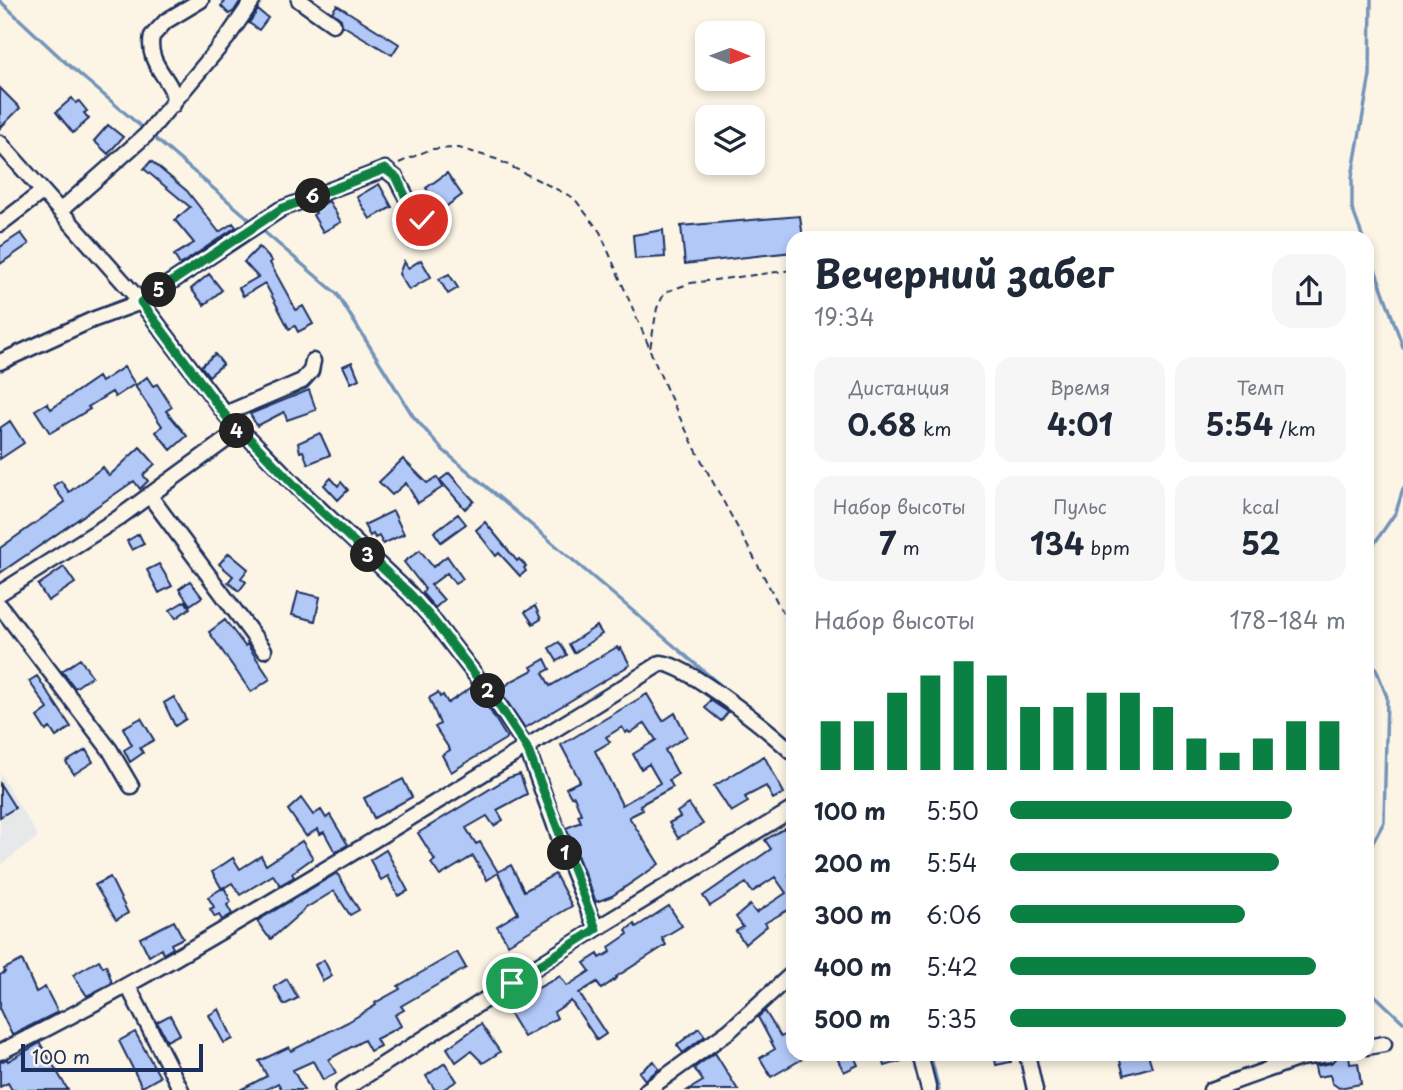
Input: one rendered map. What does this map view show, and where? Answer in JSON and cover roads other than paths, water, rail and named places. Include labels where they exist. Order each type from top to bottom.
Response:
[{"type":"street","points":[[173,105],[174,93],[153,58],[152,36],[166,21],[201,0]]},
{"type":"street","points":[[61,210],[121,159],[173,105],[227,38],[253,0]]},
{"type":"street","points":[[299,0],[333,24]]},
{"type":"street","points":[[0,144],[141,302],[237,431],[249,438],[303,494],[418,603],[478,677],[527,748],[596,929]]},
{"type":"street","points":[[0,362],[92,320],[141,302],[281,209],[385,169],[397,178],[416,217],[438,224]]},
{"type":"street","points":[[0,224],[42,192]]},
{"type":"street","points":[[225,414],[302,381],[311,371],[313,361]]},
{"type":"street","points":[[0,593],[117,519],[237,431]]},
{"type":"street","points":[[149,495],[264,650]]},
{"type":"street","points":[[0,607],[110,750],[131,786]]},
{"type":"street","points":[[0,1052],[128,986],[203,943],[527,748],[662,663],[680,667],[786,747]]},
{"type":"street","points":[[343,1090],[596,929],[786,813]]},
{"type":"street","points":[[647,1090],[729,1031],[786,979]]},
{"type":"street","points":[[128,986],[181,1090]]},
{"type":"street","points":[[1374,1046],[1384,1044]]},
{"type":"street","points":[[922,1061],[929,1090]]},
{"type":"street","points":[[1029,1061],[1035,1090]]},
{"type":"street","points":[[1211,1090],[1292,1061]]},
{"type":"waterway","points":[[1360,231],[1352,208],[1352,177],[1370,75],[1371,0]]},
{"type":"waterway","points":[[0,1],[65,62],[144,129]]},
{"type":"waterway","points":[[151,135],[248,218]]},
{"type":"waterway","points":[[262,230],[337,294],[413,416],[443,450],[732,695]]},
{"type":"waterway","points":[[1374,266],[1403,347]]},
{"type":"waterway","points":[[1374,544],[1396,512],[1403,489]]},
{"type":"waterway","points":[[1374,667],[1387,697],[1384,822],[1374,840]]},
{"type":"waterway","points":[[1374,995],[1403,1022]]},
{"type":"waterway","points":[[932,1061],[939,1090]]}]
